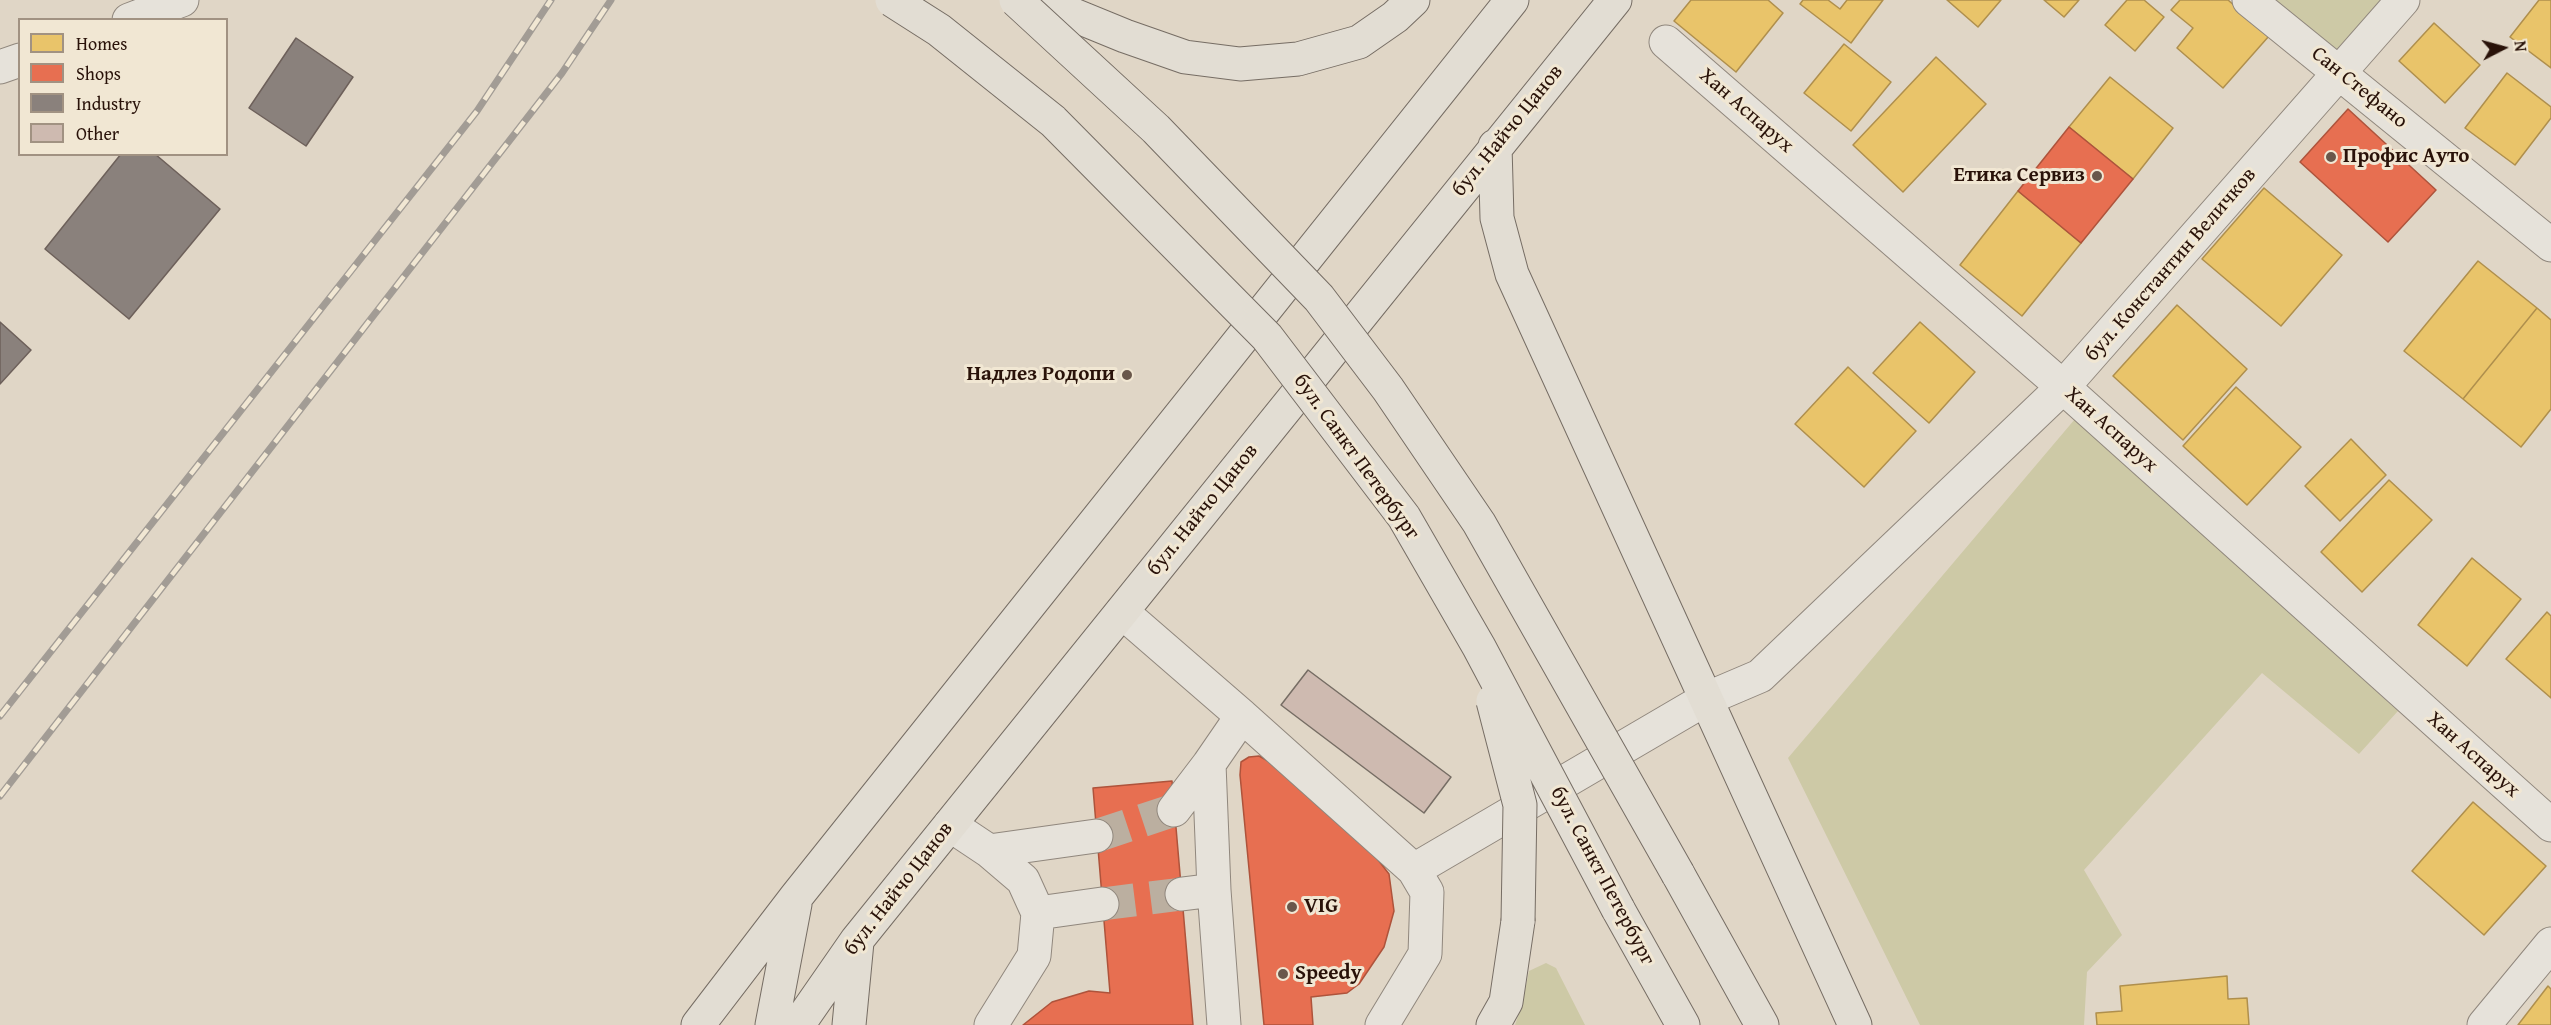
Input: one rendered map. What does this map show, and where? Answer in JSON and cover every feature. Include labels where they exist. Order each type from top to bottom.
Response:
[{"type":"main road","name":"бул. Санкт Петербург","points":[[892,0],[939,30],[1053,121],[1268,337],[1404,517],[1479,646],[1618,909],[1683,1025]]},
{"type":"main road","points":[[1016,0],[1156,129],[1319,298],[1388,389],[1479,523],[1762,1025]]},
{"type":"main road","points":[[1037,0],[1125,36],[1185,57],[1240,64],[1298,59],[1359,42],[1395,17],[1413,0]]},
{"type":"main road","points":[[698,1025],[796,897],[1512,0]]},
{"type":"main road","name":"бул. Найчо Цанов","points":[[798,1025],[857,940],[1615,0]]},
{"type":"main road","points":[[1495,146],[1497,218],[1512,273],[1855,1025]]},
{"type":"main road","points":[[1479,646],[1520,805],[1518,921],[1506,1002],[1493,1025]]},
{"type":"main road","points":[[772,1025],[796,897]]},
{"type":"main road","points":[[849,1025],[857,940]]},
{"type":"street","points":[[134,18],[182,0]]},
{"type":"street","name":"Сан Стефано","points":[[2249,0],[2551,245]]},
{"type":"street","name":"бул. Константин Величков","points":[[1414,870],[1706,699],[1760,676],[2063,387],[2403,0]]},
{"type":"street","name":"Хан Аспарух","points":[[1666,42],[2063,387],[2551,825]]},
{"type":"street","points":[[0,67],[18,61]]},
{"type":"street","points":[[1122,612],[1414,870],[1427,892],[1425,954],[1382,1025]]},
{"type":"street","points":[[1174,810],[1242,716]]},
{"type":"street","points":[[1209,764],[1214,890],[1224,1025]]},
{"type":"street","points":[[950,825],[989,851],[1023,880],[1038,913],[1034,956],[991,1025]]},
{"type":"street","points":[[989,851],[1096,836]]},
{"type":"street","points":[[1182,894],[1214,890]]},
{"type":"street","points":[[1038,913],[1102,904]]},
{"type":"street","points":[[2484,1025],[2551,945]]},
{"type":"shaded area","points":[[2266,0],[2381,0],[2334,57]]},
{"type":"shaded area","points":[[2075,419],[2398,711],[2359,754],[2262,673],[2084,870],[2122,935],[2087,972],[2084,1025],[1920,1025],[1788,758]]},
{"type":"shaded area","points":[[1546,963],[1556,968],[1585,1025],[1515,1025],[1529,971]]},
{"type":"building: Homes","points":[[1691,0],[1768,0],[1783,13],[1736,72],[1674,21]]},
{"type":"building: Homes","points":[[1803,0],[1828,0],[1840,9],[1847,0],[1883,0],[1851,43],[1800,4]]},
{"type":"building: Homes","points":[[1947,0],[2001,0],[1978,27]]},
{"type":"building: Homes","points":[[2044,0],[2079,0],[2064,17]]},
{"type":"building: Homes","points":[[2127,0],[2144,0],[2164,17],[2135,51],[2105,25]]},
{"type":"building: Homes","points":[[2180,0],[2228,0],[2269,36],[2223,88],[2177,48],[2193,28],[2171,10]]},
{"type":"building: Homes","points":[[2539,0],[2551,0],[2551,68],[2510,37]]},
{"type":"building: Homes","points":[[2434,23],[2480,65],[2445,103],[2399,61]]},
{"type":"building: Homes","points":[[1844,44],[1891,82],[1851,131],[1804,93]]},
{"type":"building: Homes","points":[[1936,57],[1986,104],[1903,192],[1853,145]]},
{"type":"building: Homes","points":[[2507,73],[2551,107],[2551,118],[2515,165],[2465,128]]},
{"type":"building: Homes","points":[[2110,77],[2173,128],[2133,179],[2069,127]]},
{"type":"building: Homes","points":[[2264,188],[2342,255],[2281,326],[2202,259]]},
{"type":"building: Homes","points":[[2018,191],[2081,243],[2022,316],[1960,265]]},
{"type":"building: Homes","points":[[2478,261],[2537,308],[2463,399],[2404,351]]},
{"type":"building: Homes","points":[[2177,305],[2247,369],[2183,440],[2113,376]]},
{"type":"building: Homes","points":[[2537,308],[2551,320],[2551,409],[2521,447],[2463,399]]},
{"type":"building: Homes","points":[[1920,322],[1975,372],[1929,423],[1873,373]]},
{"type":"building: Homes","points":[[1848,367],[1916,431],[1864,487],[1795,424]]},
{"type":"building: Homes","points":[[2236,387],[2301,447],[2247,505],[2183,446]]},
{"type":"building: Homes","points":[[2351,439],[2386,475],[2340,521],[2305,486]]},
{"type":"building: Homes","points":[[2389,480],[2432,520],[2362,592],[2321,552]]},
{"type":"building: Homes","points":[[2472,558],[2521,599],[2467,666],[2418,625]]},
{"type":"building: Homes","points":[[2547,612],[2551,616],[2551,698],[2506,659]]},
{"type":"building: Homes","points":[[2473,802],[2546,866],[2484,935],[2412,871]]},
{"type":"building: Homes","points":[[2227,976],[2228,999],[2247,998],[2249,1025],[2097,1025],[2096,1013],[2122,1011],[2120,986]]},
{"type":"building: Homes","points":[[2548,986],[2551,989],[2551,1025],[2518,1025]]},
{"type":"building: Shops","points":[[2348,109],[2436,190],[2388,242],[2300,162]]},
{"type":"building: Shops","points":[[2069,127],[2133,179],[2081,243],[2018,191]]},
{"type":"building: Shops","points":[[1259,756],[1268,761],[1375,856],[1389,874],[1394,911],[1384,947],[1359,984],[1347,993],[1311,997],[1313,1025],[1264,1025],[1240,775],[1241,762],[1249,757]]},
{"type":"building: Shops","points":[[1172,781],[1193,1025],[1023,1025],[1052,1002],[1089,991],[1110,993],[1093,788]]},
{"type":"building: Industry","points":[[296,38],[353,77],[306,146],[249,108]]},
{"type":"building: Industry","points":[[119,156],[157,156],[220,209],[129,319],[45,249]]},
{"type":"building: Industry","points":[[0,322],[31,350],[0,384]]},
{"type":"building: Other","points":[[1308,670],[1451,777],[1424,813],[1281,705]]},
{"type":"tunnel","points":[[1096,836],[1174,810]]},
{"type":"tunnel","points":[[1102,904],[1182,894]]},
{"type":"railway","points":[[0,716],[477,111],[551,0]]},
{"type":"railway","points":[[0,796],[562,73],[611,0]]},
{"type":"place","name":"Профис Ауто","points":[[2331,157]]},
{"type":"place","name":"Етика Сервиз","points":[[2097,176]]},
{"type":"place","name":"Надлез Родопи","points":[[1127,375]]},
{"type":"place","name":"VIG","points":[[1292,907]]},
{"type":"place","name":"Speedy","points":[[1283,974]]}]
